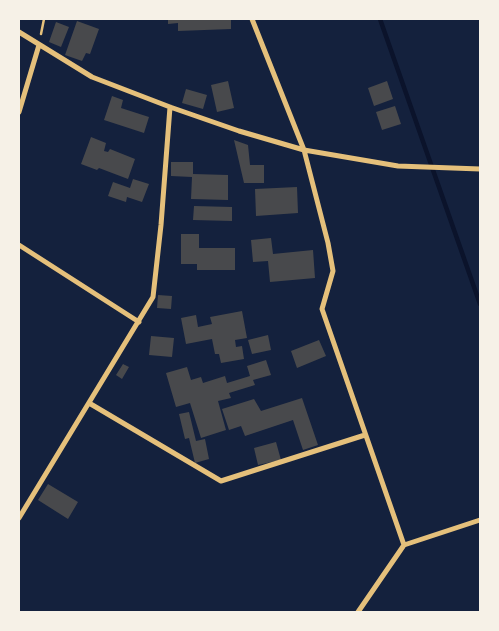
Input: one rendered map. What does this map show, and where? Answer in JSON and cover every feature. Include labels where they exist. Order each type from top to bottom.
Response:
[{"type":"street","points":[[252,19],[304,150],[328,243],[333,271],[322,309],[404,545]]},
{"type":"street","points":[[19,32],[92,77],[170,108],[239,131],[304,150],[398,166],[480,169]]},
{"type":"street","points":[[19,112],[39,45]]},
{"type":"street","points":[[19,518],[153,298],[170,108]]},
{"type":"street","points":[[19,245],[139,322]]},
{"type":"street","points":[[89,403],[222,481],[365,435]]},
{"type":"street","points":[[358,612],[404,545],[480,520]]},
{"type":"path","points":[[39,45],[44,19]]},
{"type":"building","points":[[168,19],[231,19],[231,29],[178,31],[178,23],[168,24]]},
{"type":"building","points":[[77,21],[99,29],[90,54],[86,53],[82,61],[65,55]]},
{"type":"building","points":[[56,22],[69,27],[61,47],[49,42]]},
{"type":"building","points":[[228,81],[234,108],[217,112],[211,85]]},
{"type":"building","points":[[387,81],[393,99],[374,106],[368,88]]},
{"type":"building","points":[[186,89],[207,95],[203,109],[182,103]]},
{"type":"building","points":[[112,96],[123,100],[121,108],[149,117],[144,133],[104,120]]},
{"type":"building","points":[[395,106],[401,124],[382,130],[376,112]]},
{"type":"building","points":[[91,137],[106,143],[104,151],[108,152],[110,149],[135,159],[128,179],[99,168],[97,170],[81,164]]},
{"type":"building","points":[[234,140],[248,145],[250,165],[264,165],[264,183],[244,183]]},
{"type":"building","points":[[171,162],[193,162],[193,174],[228,175],[228,200],[191,199],[192,177],[171,176]]},
{"type":"building","points":[[133,179],[149,184],[142,202],[127,197],[126,202],[108,196],[113,182],[130,188]]},
{"type":"building","points":[[297,187],[298,213],[256,216],[255,189]]},
{"type":"building","points":[[194,206],[232,207],[232,221],[193,220]]},
{"type":"building","points":[[181,234],[199,234],[199,248],[235,248],[235,270],[197,270],[197,264],[181,264]]},
{"type":"building","points":[[271,238],[273,254],[313,250],[315,278],[270,282],[268,261],[253,262],[251,240]]},
{"type":"building","points":[[158,295],[172,296],[171,309],[157,308]]},
{"type":"building","points":[[242,311],[247,338],[235,340],[236,347],[242,346],[244,359],[221,363],[219,354],[215,354],[212,339],[186,344],[181,318],[196,315],[198,327],[212,324],[210,317]]},
{"type":"building","points":[[268,335],[271,350],[252,354],[248,340]]},
{"type":"building","points":[[151,336],[174,338],[172,357],[149,355]]},
{"type":"building","points":[[319,340],[326,356],[297,368],[291,351]]},
{"type":"building","points":[[266,360],[271,375],[253,380],[255,385],[229,393],[231,398],[218,401],[226,430],[201,438],[190,403],[176,407],[166,373],[187,367],[191,380],[201,377],[203,383],[225,376],[227,383],[250,376],[247,366]]},
{"type":"building","points":[[123,364],[129,367],[122,379],[116,375]]},
{"type":"building","points":[[302,398],[318,445],[303,450],[293,420],[245,436],[241,426],[229,430],[222,409],[254,399],[261,411]]},
{"type":"building","points":[[189,412],[196,441],[205,439],[209,459],[195,463],[189,438],[185,439],[179,414]]},
{"type":"building","points":[[276,442],[281,460],[258,465],[254,448]]},
{"type":"building","points":[[48,484],[78,502],[68,519],[38,500]]},
{"type":"waterway","points":[[380,19],[480,304]]}]
